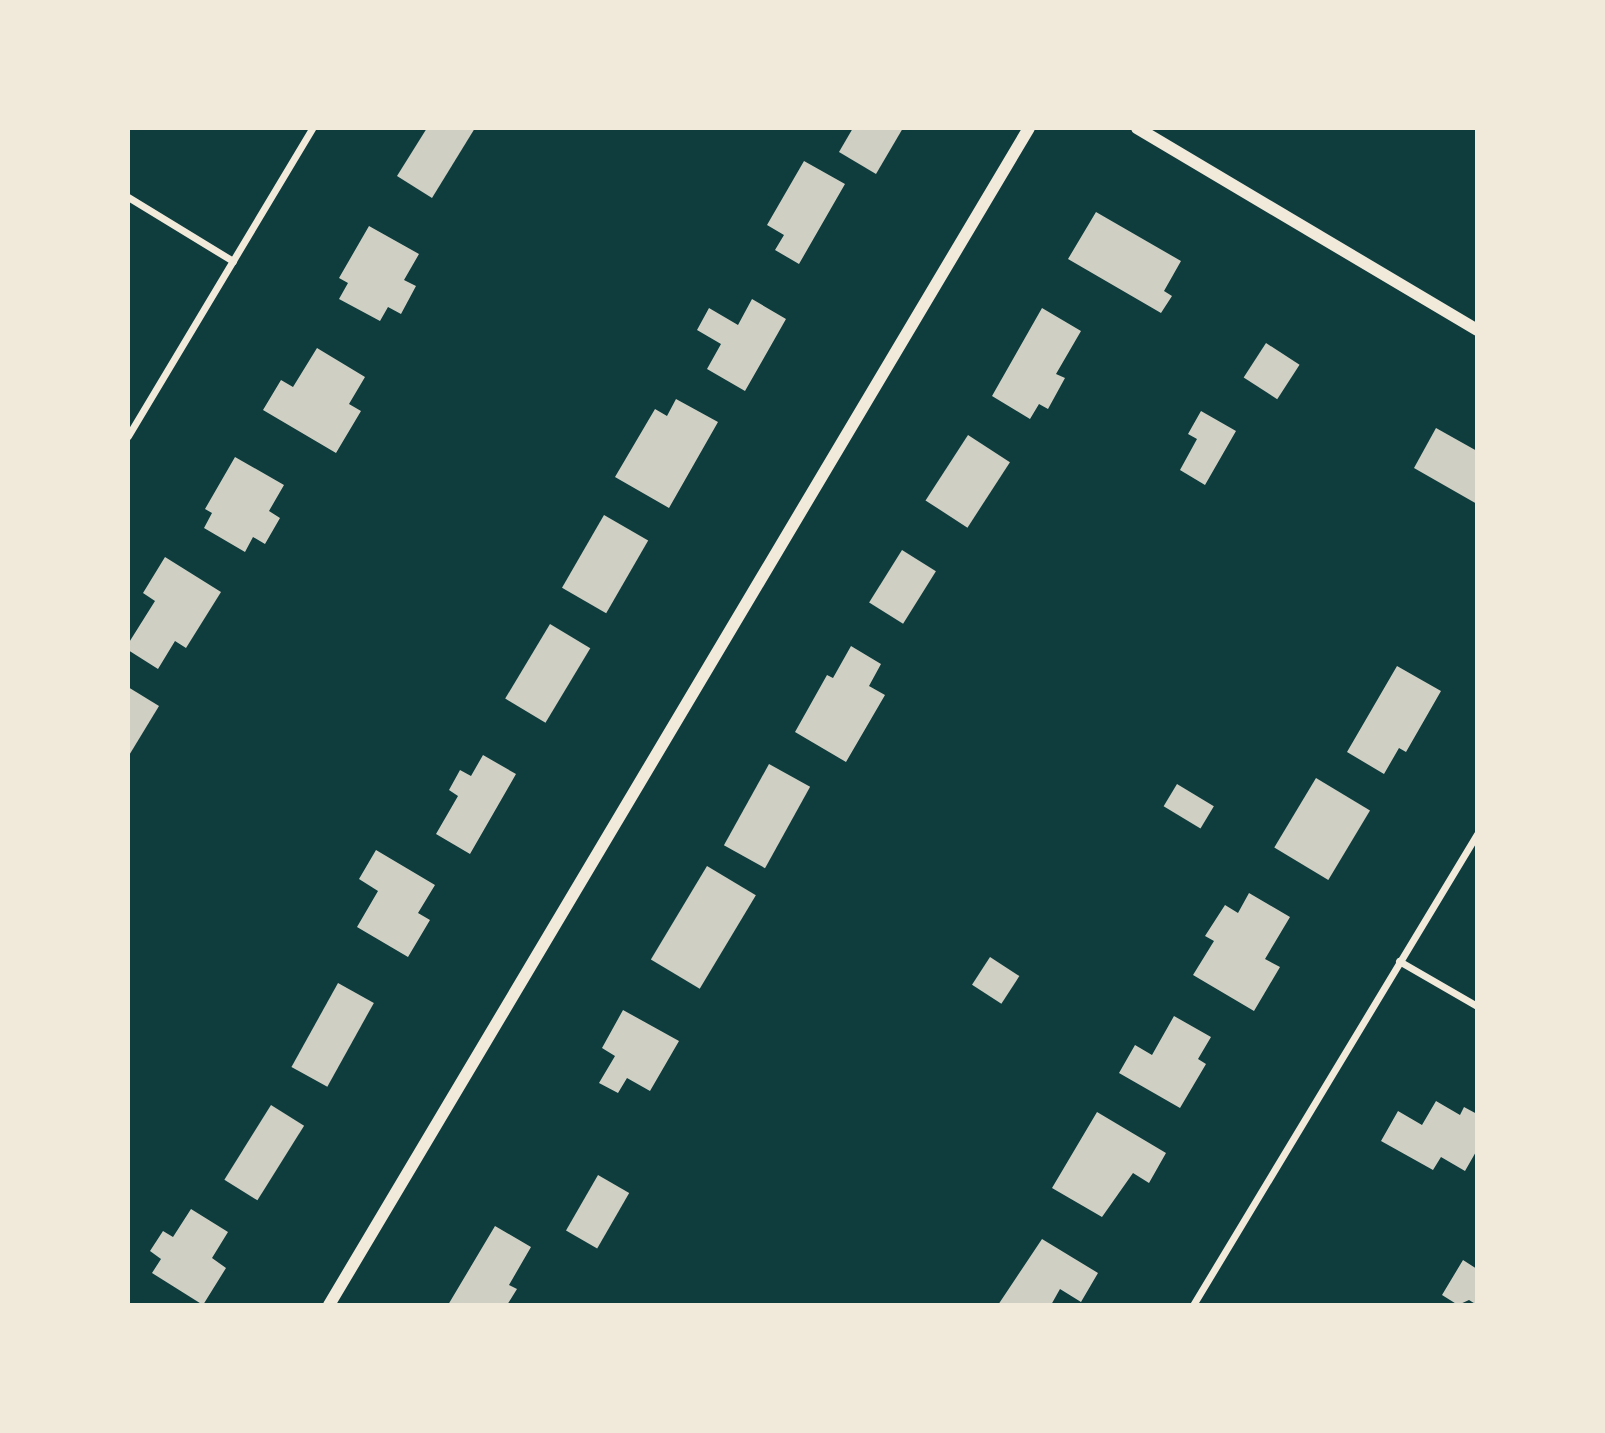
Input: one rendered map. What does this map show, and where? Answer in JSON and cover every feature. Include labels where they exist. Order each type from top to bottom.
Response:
[{"type":"street","points":[[128,436],[312,128]]},
{"type":"street","points":[[329,1305],[1029,128]]},
{"type":"street","points":[[1137,128],[1477,330]]},
{"type":"street","points":[[128,197],[233,261]]},
{"type":"street","points":[[1192,1305],[1477,834]]},
{"type":"street","points":[[1399,961],[1477,1006]]},
{"type":"building","points":[[427,128],[475,128],[432,198],[397,176]]},
{"type":"building","points":[[853,128],[903,128],[876,174],[839,152]]},
{"type":"building","points":[[804,161],[845,184],[799,264],[775,250],[784,235],[767,225]]},
{"type":"building","points":[[1096,212],[1181,261],[1164,291],[1172,296],[1161,313],[1068,259]]},
{"type":"building","points":[[369,226],[419,254],[404,280],[416,286],[401,314],[388,307],[380,321],[339,299],[348,283],[339,278]]},
{"type":"building","points":[[752,299],[786,319],[745,391],[707,369],[721,344],[697,330],[709,308],[738,325]]},
{"type":"building","points":[[1042,308],[1081,331],[1056,374],[1065,378],[1048,409],[1039,404],[1030,419],[992,396]]},
{"type":"building","points":[[1266,343],[1300,365],[1277,399],[1244,377]]},
{"type":"building","points":[[317,348],[365,377],[349,404],[361,411],[336,453],[263,410],[281,380],[293,387]]},
{"type":"building","points":[[676,399],[718,422],[669,508],[615,477],[655,409],[667,416]]},
{"type":"building","points":[[1201,411],[1236,431],[1205,485],[1180,470],[1197,439],[1188,434]]},
{"type":"building","points":[[1436,428],[1477,451],[1477,504],[1414,468]]},
{"type":"building","points":[[968,435],[1010,462],[967,528],[926,500]]},
{"type":"building","points":[[235,457],[284,485],[269,511],[280,518],[265,544],[253,537],[245,552],[204,528],[212,513],[205,509]]},
{"type":"building","points":[[604,515],[648,540],[606,613],[562,588]]},
{"type":"building","points":[[902,550],[936,571],[903,624],[869,603]]},
{"type":"building","points":[[165,557],[221,592],[186,648],[175,641],[158,669],[128,650],[128,644],[155,601],[143,593]]},
{"type":"building","points":[[550,624],[590,648],[545,723],[505,699]]},
{"type":"building","points":[[851,646],[881,664],[869,686],[885,695],[846,762],[795,732],[827,675],[833,678]]},
{"type":"building","points":[[1397,666],[1441,691],[1406,752],[1399,748],[1384,774],[1347,752]]},
{"type":"building","points":[[128,687],[159,706],[128,757]]},
{"type":"building","points":[[483,755],[516,774],[470,854],[436,834],[458,796],[449,790],[460,770],[471,776]]},
{"type":"building","points":[[769,764],[810,787],[765,868],[724,845]]},
{"type":"building","points":[[1316,778],[1370,810],[1328,880],[1274,847]]},
{"type":"building","points":[[1177,784],[1214,806],[1200,828],[1164,806]]},
{"type":"building","points":[[376,850],[435,885],[418,913],[430,920],[408,957],[357,927],[378,891],[359,879]]},
{"type":"building","points":[[707,866],[756,895],[700,989],[651,959]]},
{"type":"building","points":[[1249,893],[1290,917],[1265,959],[1280,967],[1254,1011],[1193,975],[1214,941],[1205,936],[1225,905],[1238,913]]},
{"type":"building","points":[[990,957],[1019,976],[1001,1004],[972,985]]},
{"type":"building","points":[[338,983],[374,1003],[327,1087],[291,1067]]},
{"type":"building","points":[[623,1010],[679,1041],[650,1091],[627,1078],[618,1093],[599,1083],[615,1056],[602,1048]]},
{"type":"building","points":[[1174,1016],[1211,1037],[1198,1059],[1206,1064],[1180,1108],[1119,1073],[1135,1045],[1152,1055]]},
{"type":"building","points":[[1436,1101],[1460,1115],[1464,1107],[1477,1114],[1477,1150],[1465,1171],[1441,1157],[1433,1170],[1381,1141],[1398,1111],[1422,1125]]},
{"type":"building","points":[[271,1105],[304,1126],[257,1200],[224,1180]]},
{"type":"building","points":[[1097,1112],[1166,1153],[1149,1183],[1133,1173],[1102,1217],[1052,1188]]},
{"type":"building","points":[[598,1175],[629,1193],[597,1248],[566,1230]]},
{"type":"building","points":[[191,1209],[228,1232],[212,1258],[226,1268],[203,1305],[152,1273],[161,1259],[150,1251],[163,1231],[173,1237]]},
{"type":"building","points":[[495,1226],[531,1247],[509,1285],[517,1289],[507,1305],[448,1305]]},
{"type":"building","points":[[1042,1239],[1098,1273],[1081,1302],[1060,1289],[1051,1305],[998,1305]]},
{"type":"building","points":[[1463,1260],[1477,1269],[1477,1305],[1469,1300],[1458,1305],[1442,1295]]}]
